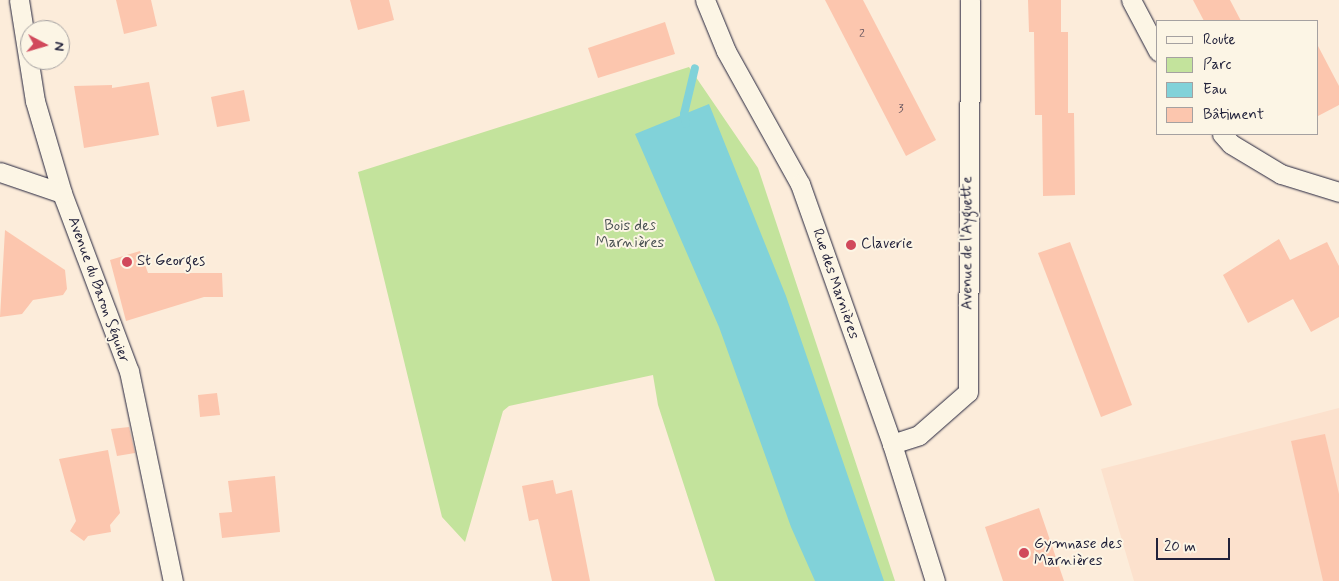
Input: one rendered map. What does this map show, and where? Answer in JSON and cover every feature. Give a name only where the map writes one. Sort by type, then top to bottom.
[{"type":"street","name":"Avenue du Baron Séguier","points":[[19,0],[35,101],[62,193],[129,371],[173,581]]},
{"type":"street","name":"Rue des Marnières","points":[[704,0],[726,51],[800,184],[892,444],[935,581]]},
{"type":"street","name":"Avenue de l'Ayguette","points":[[892,444],[918,435],[968,392],[970,0]]},
{"type":"street","points":[[1131,0],[1156,47]]},
{"type":"street","points":[[1223,135],[1230,144],[1281,174],[1339,192]]},
{"type":"street","points":[[0,172],[62,193]]},
{"type":"shaded area","points":[[1339,408],[1339,581],[1134,581],[1101,469]]},
{"type":"green space","name":"Bois des Marnières","points":[[689,67],[758,168],[895,581],[715,581],[658,405],[653,375],[509,406],[503,411],[465,542],[442,517],[358,172]]},
{"type":"water","points":[[709,104],[786,296],[884,581],[815,581],[791,527],[719,327],[635,134]]},
{"type":"building","points":[[116,0],[151,0],[157,26],[124,34]]},
{"type":"building","points":[[350,0],[389,0],[394,20],[358,30]]},
{"type":"building","points":[[825,0],[863,0],[936,140],[906,156]]},
{"type":"building","points":[[1028,0],[1061,0],[1061,32],[1068,32],[1068,113],[1074,113],[1075,195],[1043,196],[1042,115],[1035,115],[1034,32],[1029,32]]},
{"type":"building","points":[[1193,0],[1230,0],[1240,20],[1203,20]]},
{"type":"building","points":[[665,22],[675,54],[598,78],[588,48]]},
{"type":"building","points":[[1319,48],[1339,86],[1339,105],[1319,115]]},
{"type":"building","points":[[149,82],[159,135],[84,148],[74,86],[112,85],[112,88]]},
{"type":"building","points":[[244,90],[250,121],[217,127],[211,97]]},
{"type":"building","points":[[5,230],[65,270],[67,289],[63,295],[33,300],[22,314],[0,317]]},
{"type":"building","points":[[1279,239],[1290,260],[1327,242],[1339,266],[1339,317],[1311,332],[1293,299],[1248,323],[1223,275]]},
{"type":"building","points":[[1070,242],[1132,405],[1101,417],[1038,253]]},
{"type":"building","points":[[140,251],[148,273],[222,273],[223,297],[204,297],[126,321],[110,260]]},
{"type":"building","points":[[217,393],[220,415],[200,417],[198,395]]},
{"type":"building","points":[[129,427],[135,453],[117,456],[111,429]]},
{"type":"building","points":[[1325,434],[1339,494],[1339,581],[1323,581],[1291,441]]},
{"type":"building","points":[[108,450],[120,513],[110,525],[111,532],[88,536],[84,541],[70,531],[76,521],[59,459]]},
{"type":"building","points":[[275,476],[280,532],[222,538],[219,513],[232,512],[228,481]]},
{"type":"building","points":[[553,480],[556,494],[572,490],[590,581],[552,581],[538,519],[529,521],[522,486]]},
{"type":"building","name":"Gymnase des Marnières","points":[[1039,508],[1064,581],[1003,581],[985,527]]},
{"type":"waterway","points":[[686,124],[684,114],[695,68]]},
{"type":"place","name":"Claverie","points":[[851,245]]},
{"type":"place","name":"St Georges","points":[[127,262]]},
{"type":"place","name":"Gymnase des Marnières","points":[[1024,553]]}]
